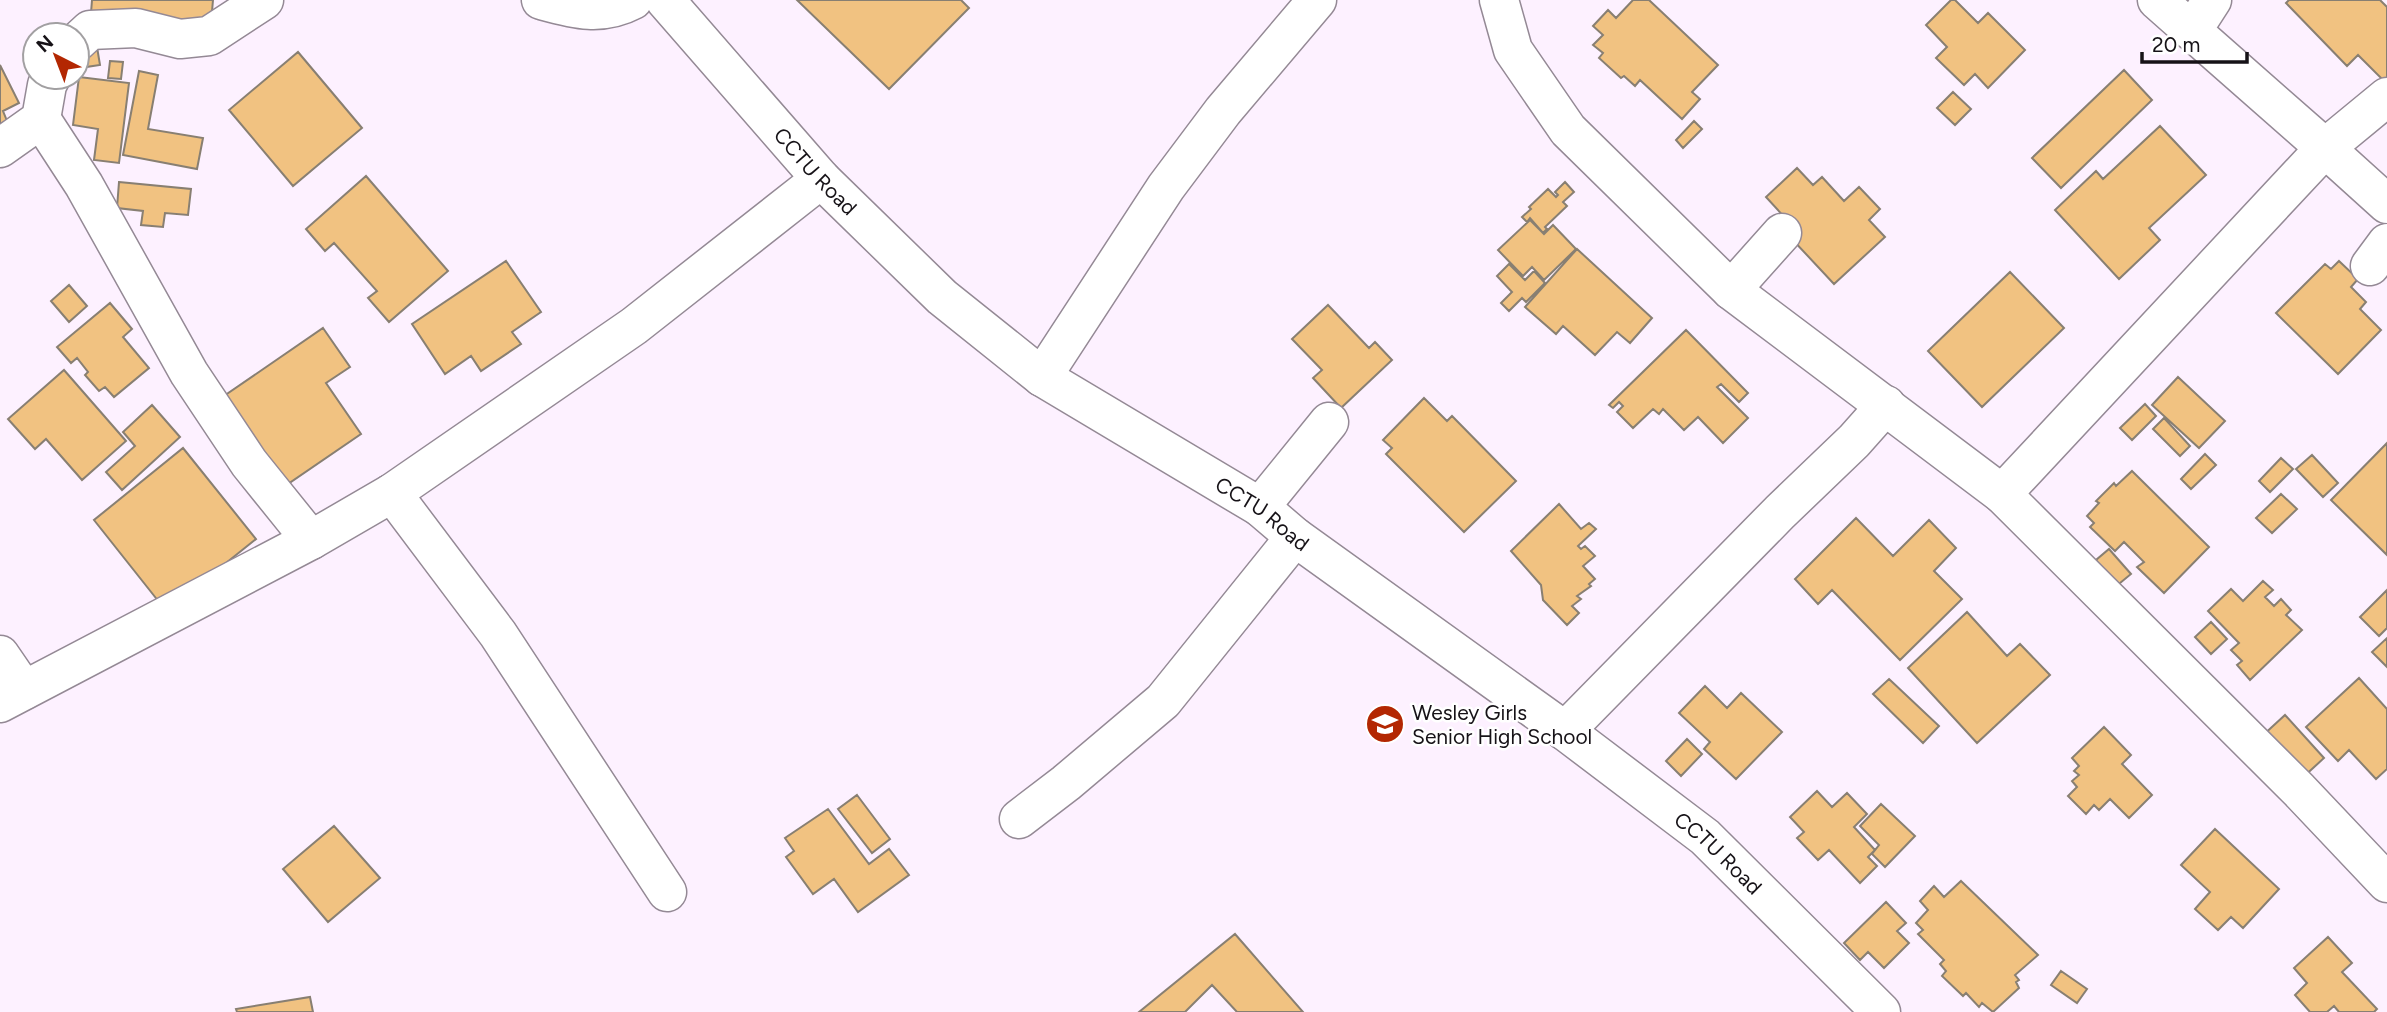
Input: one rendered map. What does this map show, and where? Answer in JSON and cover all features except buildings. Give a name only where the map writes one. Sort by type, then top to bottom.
[{"type":"street","points":[[91,30],[136,28],[180,39],[209,36],[264,0]]},
{"type":"street","points":[[541,0],[582,11],[620,7],[634,0]]},
{"type":"street","name":"CCTU Road","points":[[665,0],[821,179],[942,297],[1042,377],[1260,507],[1295,537],[1565,731],[1705,837],[1881,1012]]},
{"type":"street","points":[[1042,377],[1166,187],[1223,111],[1317,0]]},
{"type":"street","points":[[1499,0],[1513,50],[1569,130],[1731,290],[2002,494],[2299,790],[2387,883]]},
{"type":"street","points":[[2157,0],[2387,204]]},
{"type":"street","points":[[2192,31],[2212,0]]},
{"type":"street","points":[[46,91],[41,119],[84,185],[189,373],[249,463],[311,540]]},
{"type":"street","points":[[2002,494],[2325,148],[2387,97]]},
{"type":"street","points":[[0,148],[41,119]]},
{"type":"street","points":[[0,655],[12,697],[311,540],[392,493],[634,326],[821,179]]},
{"type":"street","points":[[1731,290],[1782,233]]},
{"type":"street","points":[[1565,731],[1771,521],[1854,441],[1886,405]]},
{"type":"street","points":[[1260,507],[1329,422]]},
{"type":"street","points":[[392,493],[498,634],[667,892]]},
{"type":"street","points":[[1019,819],[1163,701],[1295,537]]},
{"type":"place","name":"Wesley Girls Senior High School","points":[[1385,724]]}]
